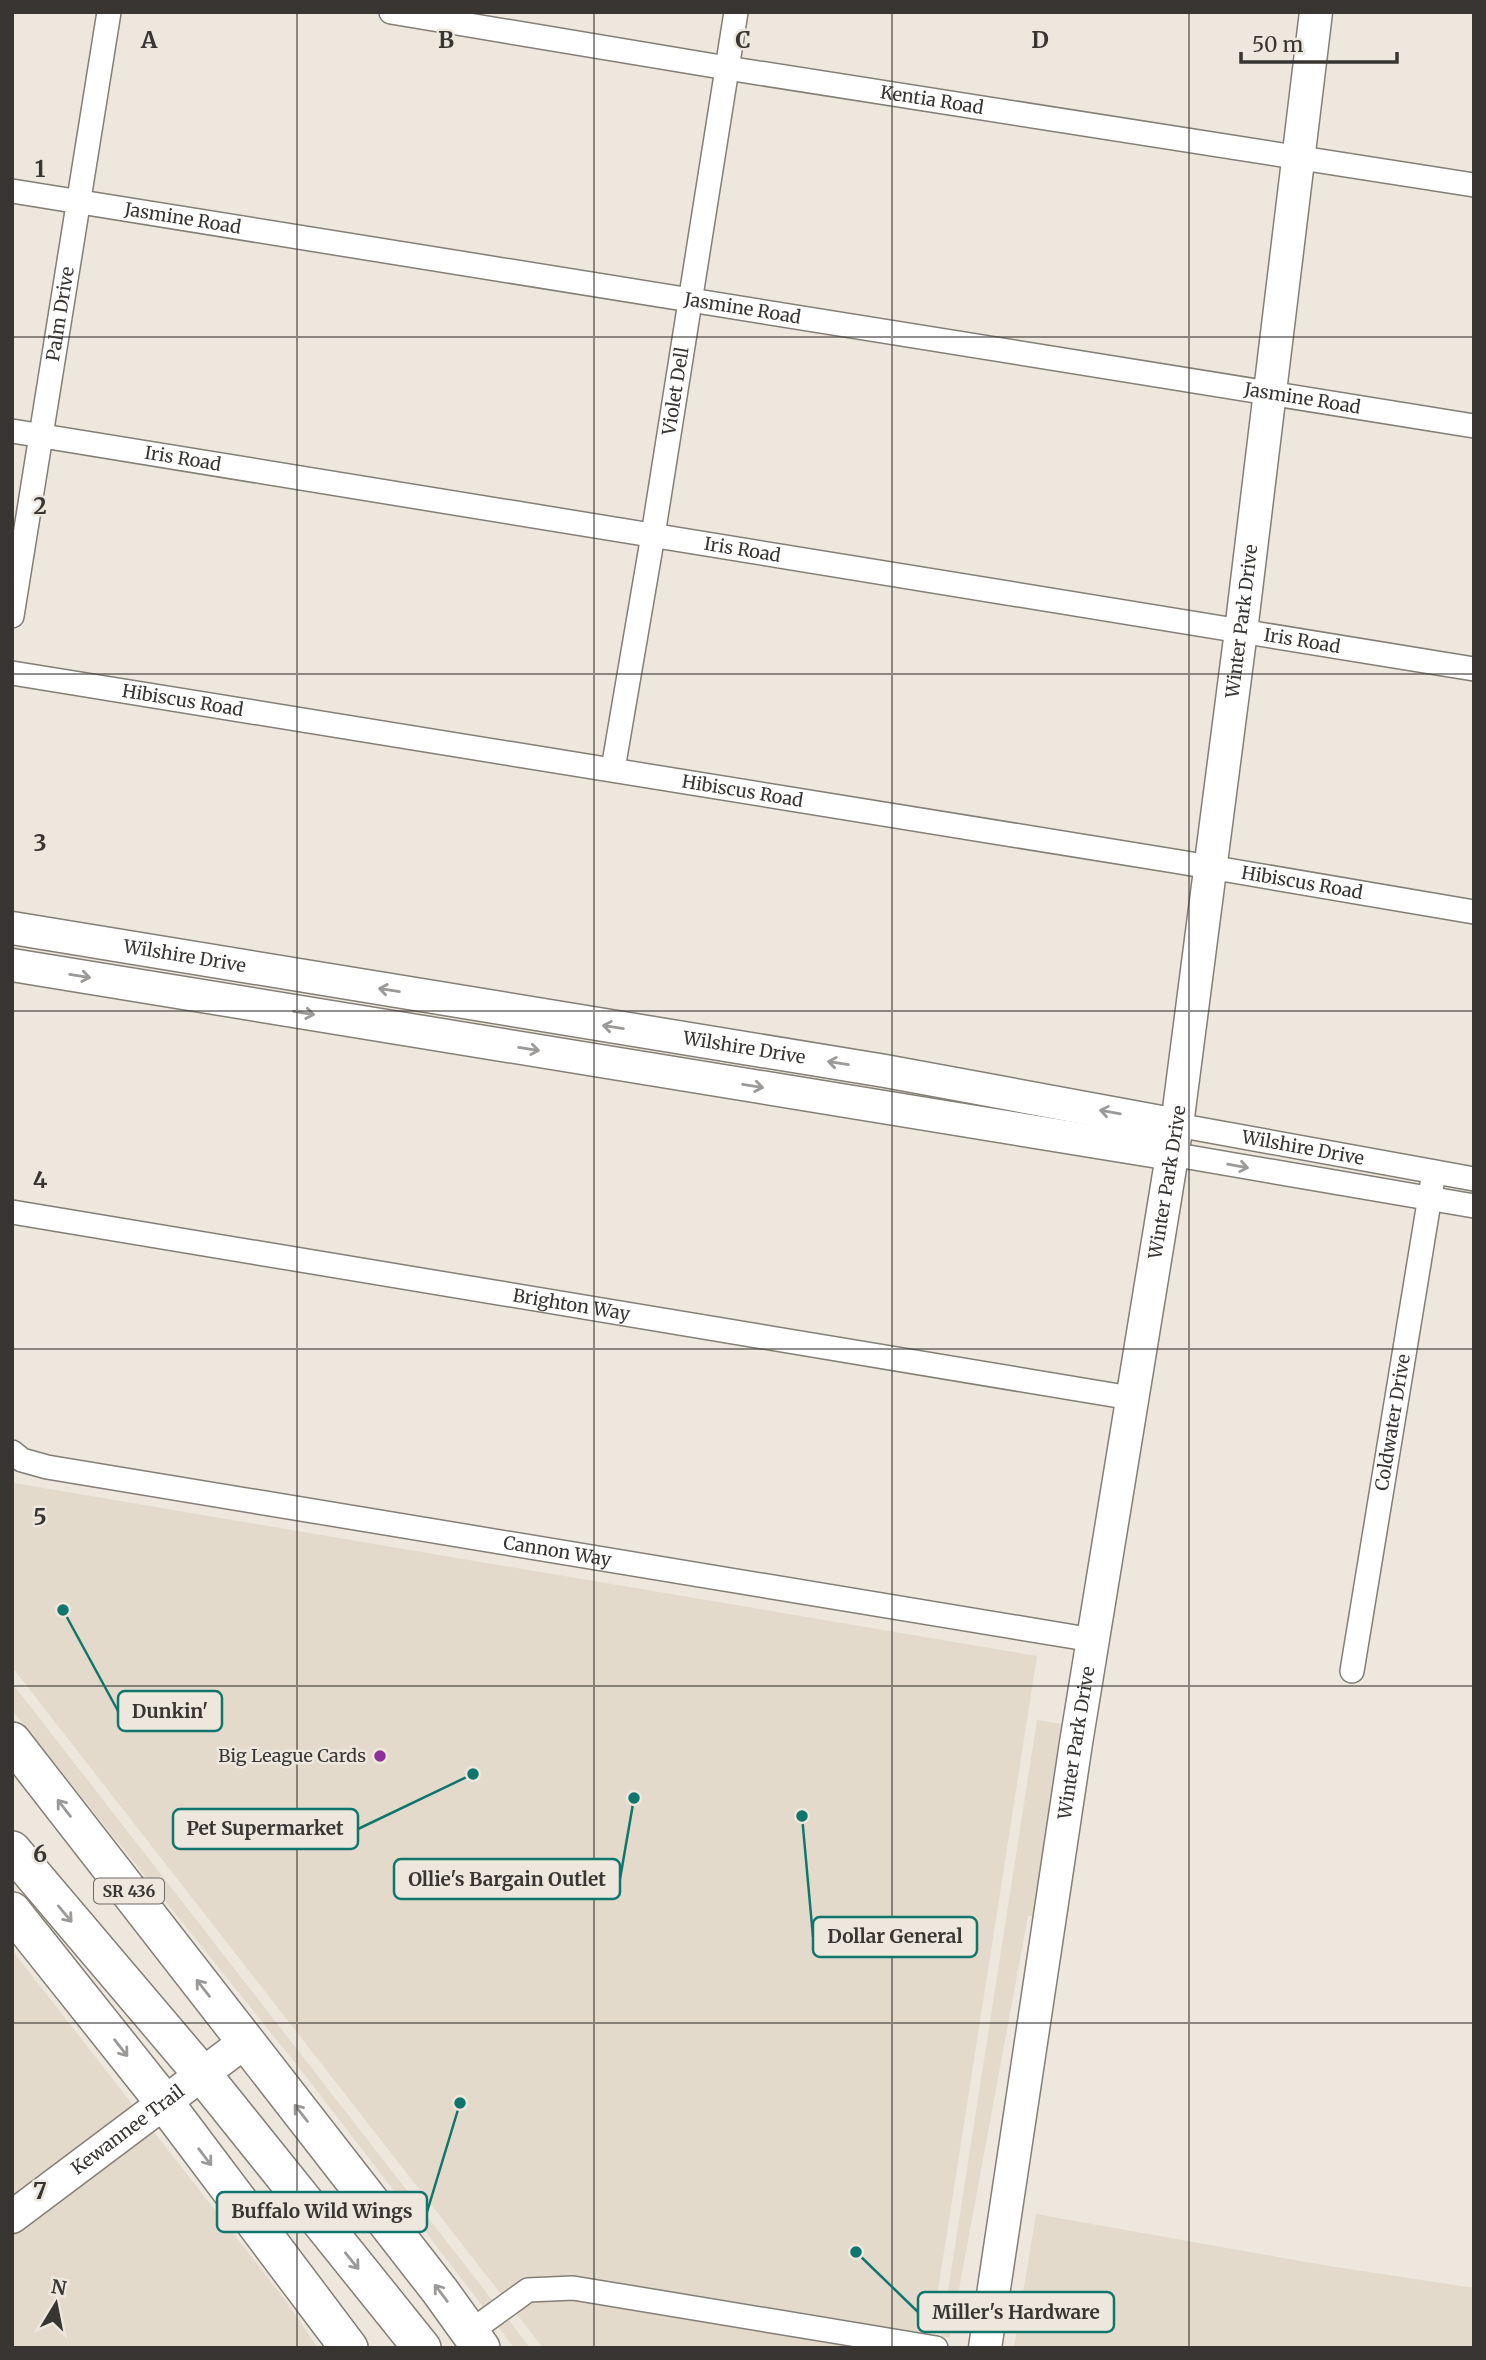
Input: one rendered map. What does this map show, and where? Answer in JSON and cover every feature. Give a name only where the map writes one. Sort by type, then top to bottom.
[{"type":"main road","name":"SR 436","points":[[12,1741],[476,2340]]},
{"type":"main road","points":[[12,1850],[202,2074],[422,2348]]},
{"type":"main road","points":[[12,1911],[164,2102],[349,2348]]},
{"type":"street","name":"Palm Drive","points":[[12,616],[109,12]]},
{"type":"street","name":"Kentia Road","points":[[391,12],[727,68],[1474,185]]},
{"type":"street","name":"Violet Dell","points":[[613,769],[736,12]]},
{"type":"street","name":"Winter Park Drive","points":[[985,2348],[1093,1640],[1174,1140],[1241,631],[1315,12]]},
{"type":"street","name":"Jasmine Road","points":[[12,191],[1474,426]]},
{"type":"street","name":"Iris Road","points":[[12,430],[1474,669]]},
{"type":"street","name":"Hibiscus Road","points":[[12,673],[1209,866],[1474,912]]},
{"type":"street","name":"Wilshire Drive","points":[[12,928],[885,1071],[1430,1199],[1474,1206]]},
{"type":"street","name":"Wilshire Drive","points":[[12,965],[881,1107],[1174,1140],[1474,1179]]},
{"type":"street","points":[[436,1034],[440,998]]},
{"type":"street","points":[[881,1107],[885,1071]]},
{"type":"street","name":"Coldwater Drive","points":[[1352,1671],[1434,1172]]},
{"type":"street","name":"Brighton Way","points":[[12,1212],[1131,1398]]},
{"type":"street","name":"Cannon Way","points":[[17,1456],[47,1467],[1093,1640]]},
{"type":"street","name":"Kewannee Trail","points":[[12,2217],[245,2042]]},
{"type":"street","points":[[476,2340],[528,2290],[573,2288],[936,2348]]},
{"type":"shaded area","points":[[12,1481],[1037,1656],[929,2348],[543,2348],[12,1667]]},
{"type":"shaded area","points":[[12,1683],[493,2301],[484,2308],[308,2079],[12,1710]]},
{"type":"shaded area","points":[[1037,1720],[1068,1725],[1038,1916],[1028,1916],[950,2338],[941,2336]]},
{"type":"shaded area","points":[[12,1950],[136,2109],[12,2203]]},
{"type":"shaded area","points":[[150,2127],[286,2301],[318,2348],[12,2348],[12,2231]]},
{"type":"shaded area","points":[[1036,2214],[1323,2265],[1474,2288],[1474,2348],[1014,2348]]},
{"type":"shaded area","points":[[508,2319],[530,2348],[514,2348],[498,2326]]},
{"type":"place","name":"Dunkin'","points":[[63,1610]]},
{"type":"place","name":"Big League Cards","points":[[380,1756]]},
{"type":"place","name":"Pet Supermarket","points":[[473,1774]]},
{"type":"place","name":"Ollie's Bargain Outlet","points":[[634,1798]]},
{"type":"place","name":"Dollar General","points":[[802,1816]]},
{"type":"place","name":"Buffalo Wild Wings","points":[[460,2103]]},
{"type":"place","name":"Miller's Hardware","points":[[856,2252]]}]
